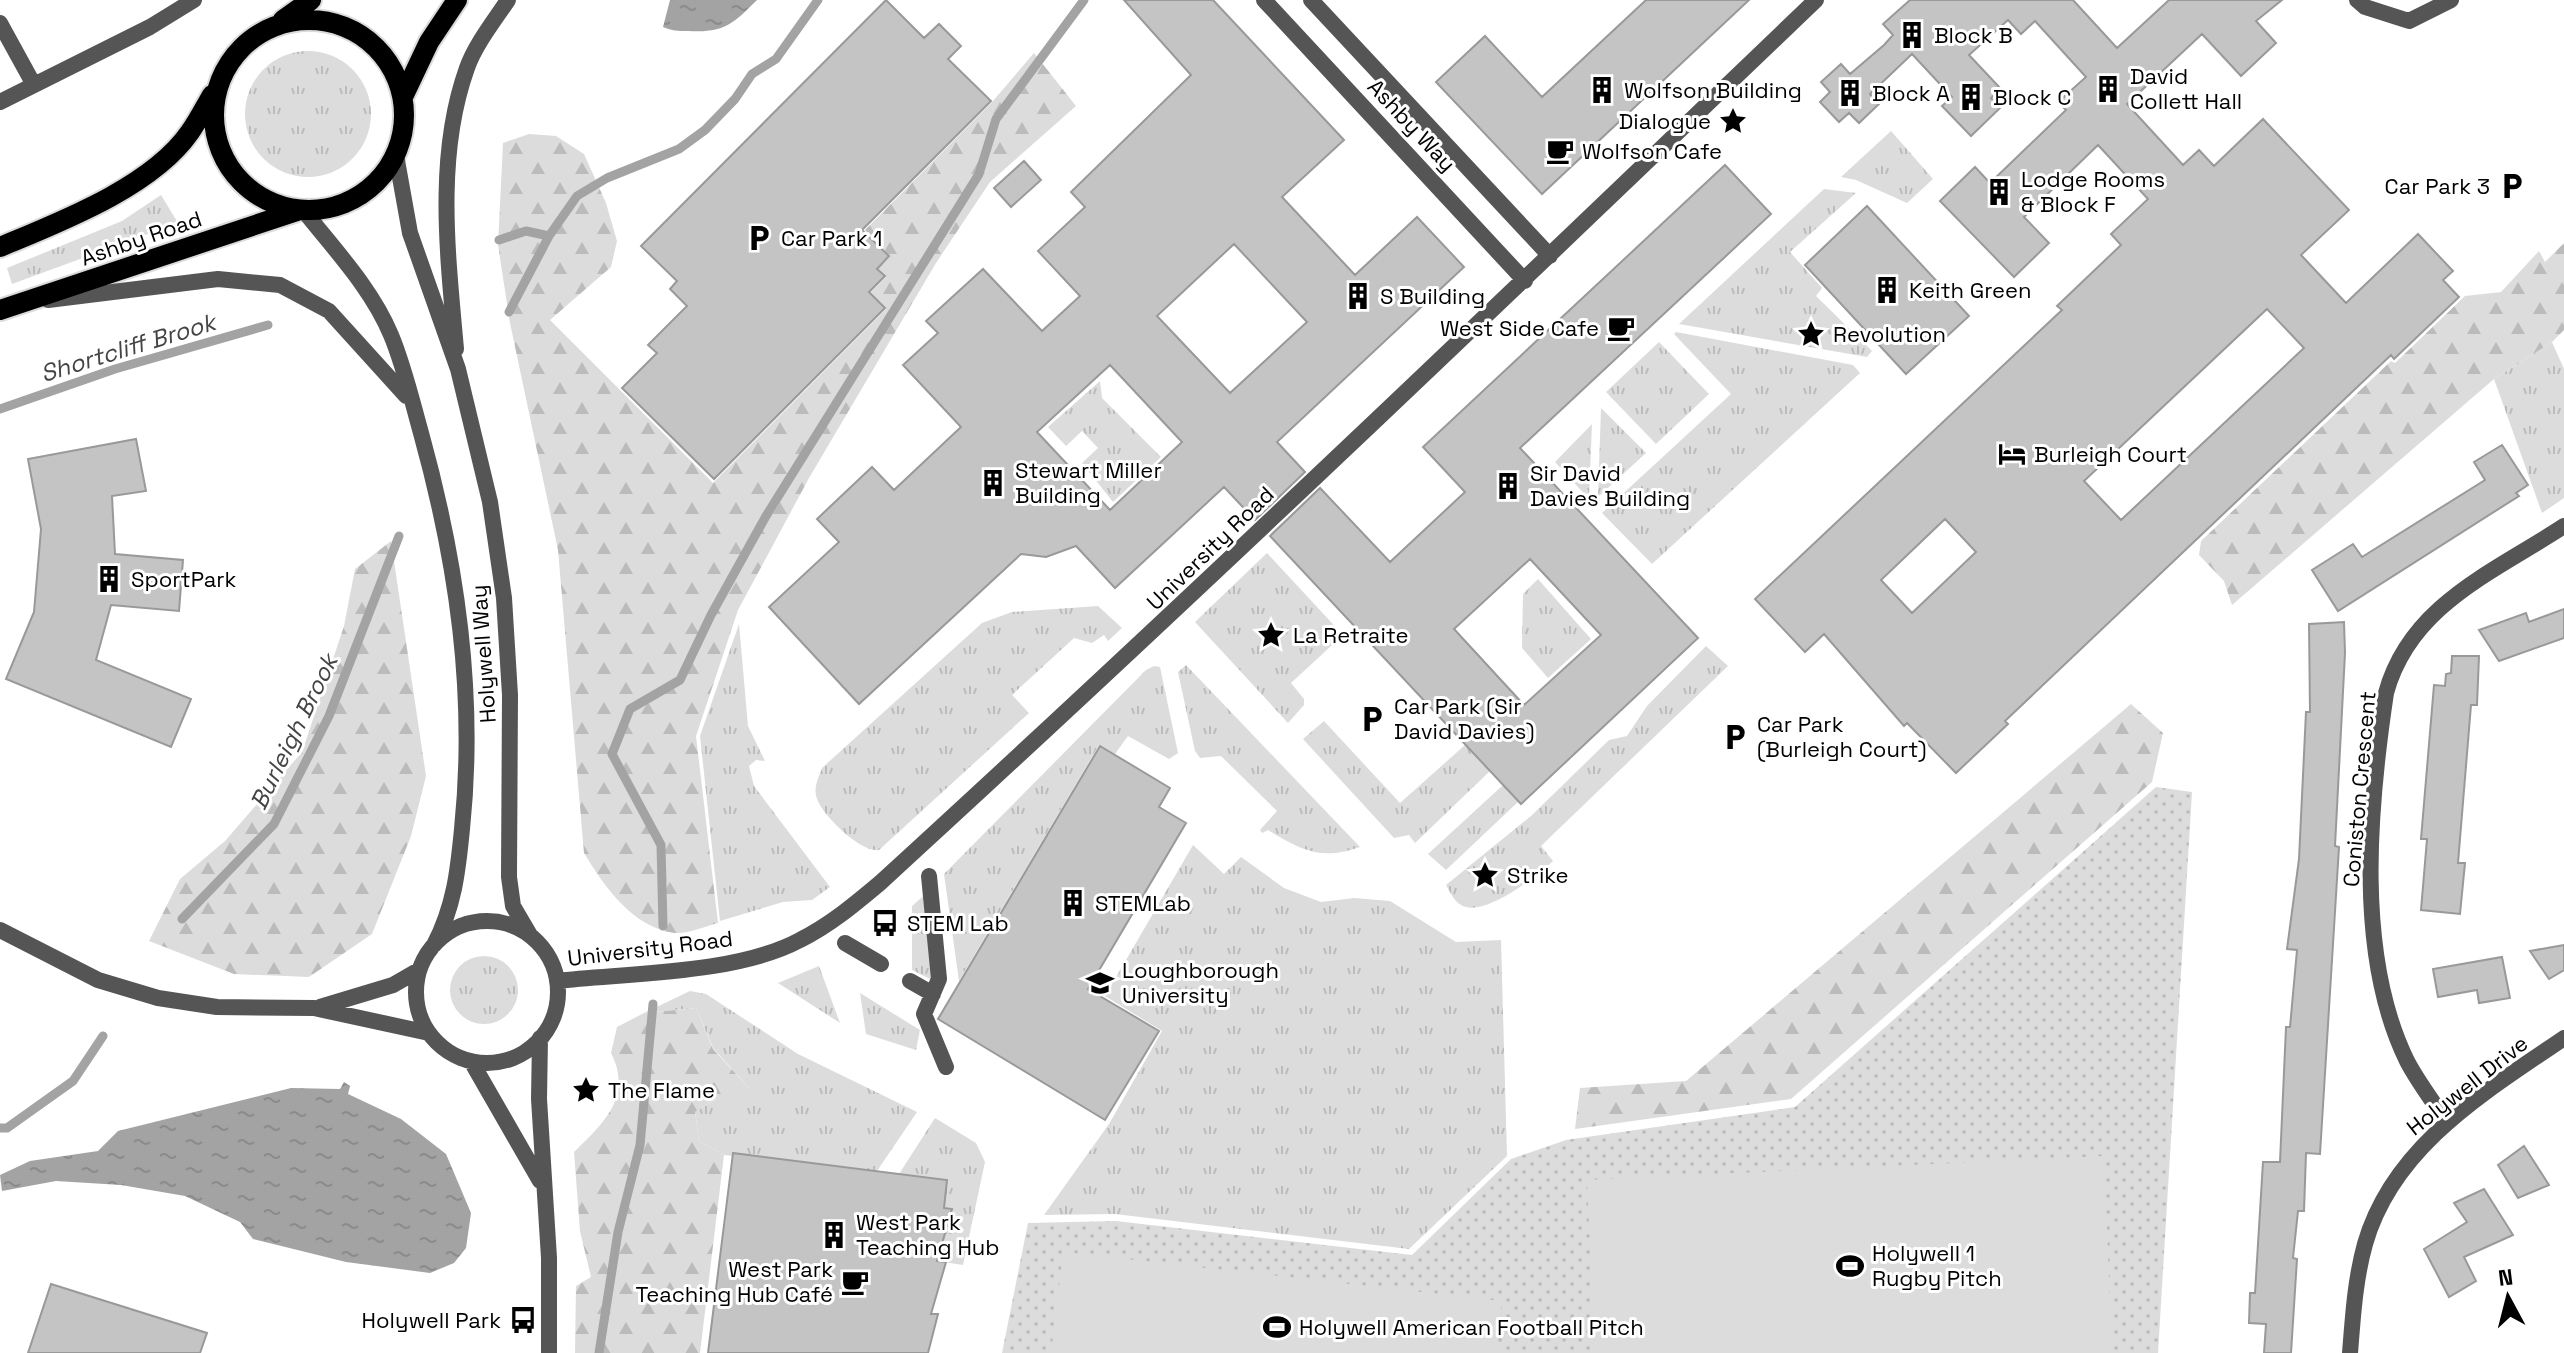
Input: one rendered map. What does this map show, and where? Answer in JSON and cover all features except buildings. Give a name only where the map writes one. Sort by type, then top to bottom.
[{"type":"main road","points":[[276,25],[303,20],[331,22],[356,32],[378,49],[394,71],[403,97],[403,136],[396,155],[381,179],[359,197],[333,208],[300,211],[258,196],[227,167],[216,141],[212,113],[217,86],[230,60],[251,39],[311,0]]},
{"type":"main road","points":[[403,97],[429,42],[457,0]]},
{"type":"main road","name":"Ashby Road","points":[[0,247],[79,214],[146,174],[189,135],[217,86]]},
{"type":"main road","name":"Ashby Road","points":[[0,310],[300,211]]},
{"type":"street","points":[[0,102],[150,27],[194,0]]},
{"type":"street","name":"Holywell Way","points":[[458,369],[447,193],[452,125],[467,66],[508,0]]},
{"type":"street","name":"Ashby Way","points":[[1264,0],[1525,281]]},
{"type":"street","name":"Ashby Way","points":[[1311,0],[1550,256]]},
{"type":"street","name":"University Road","points":[[557,981],[730,963],[797,942],[837,918],[870,892],[1525,281],[1816,0]]},
{"type":"street","points":[[2357,0],[2365,7],[2409,21],[2451,0]]},
{"type":"street","points":[[0,23],[34,85]]},
{"type":"street","name":"Holywell Way","points":[[396,155],[410,233],[458,369],[490,502],[504,598],[510,695],[509,877],[513,906],[552,963],[557,981]]},
{"type":"street","name":"Holywell Way","points":[[300,211],[358,278],[391,333],[442,509],[459,602],[466,702],[466,794],[456,882],[448,917],[419,970]]},
{"type":"street","name":"Holywell Way","points":[[25,302],[218,279],[280,285],[329,311],[413,403]]},
{"type":"street","name":"Coniston Crescent","points":[[2447,1122],[2407,1060],[2391,1021],[2377,965],[2372,858],[2386,693],[2401,655],[2436,610],[2466,586],[2564,526]]},
{"type":"street","points":[[929,876],[939,979],[924,1014],[946,1067]]},
{"type":"street","name":"Holywell Way","points":[[434,945],[450,931],[480,922],[511,925],[530,935]]},
{"type":"street","points":[[0,930],[112,985],[158,998],[217,1007],[314,1008],[429,1033]]},
{"type":"street","points":[[845,943],[933,994]]},
{"type":"street","points":[[314,1008],[393,985],[419,970]]},
{"type":"street","points":[[419,970],[416,991],[419,1013],[429,1033],[455,1055],[490,1063],[509,1059],[540,1038],[552,1021],[557,1001],[557,981]]},
{"type":"street","points":[[540,1038],[539,1099],[549,1258],[549,1353]]},
{"type":"street","name":"Holywell Drive","points":[[2350,1353],[2355,1291],[2366,1242],[2377,1214],[2411,1157],[2447,1122],[2564,1038]]},
{"type":"street","points":[[471,1061],[543,1186]]},
{"type":"green space","points":[[308,51],[332,56],[352,70],[366,90],[371,114],[366,138],[352,158],[332,172],[308,177],[284,172],[264,158],[250,138],[245,114],[250,90],[264,70],[284,56]]},
{"type":"green space","points":[[1034,53],[1076,106],[990,182],[936,263],[809,478],[738,610],[696,736],[718,923],[675,933],[646,923],[621,904],[584,853],[558,550],[510,323],[498,245],[503,143],[529,134],[556,136],[584,154],[606,203],[617,241],[611,267],[550,320],[713,483],[886,309],[871,292],[886,277],[878,269],[890,256],[865,230],[993,101]]},
{"type":"green space","points":[[1891,131],[1933,179],[1907,203],[1856,180],[1841,177]]},
{"type":"green space","points":[[1824,189],[1856,193],[1790,252],[1822,288],[1816,296],[1872,351],[1867,357],[1679,324]]},
{"type":"green space","points":[[161,195],[178,223],[12,284],[7,268],[122,221]]},
{"type":"green space","points":[[2564,243],[2564,330],[2552,342],[2494,379],[2232,605],[2224,581],[2199,555],[2201,541],[2391,361],[2395,363],[2465,296],[2501,292],[2539,251],[2545,262]]},
{"type":"green space","points":[[1674,334],[1853,365],[1860,373],[1652,564],[1602,513],[1731,394]]},
{"type":"green space","points":[[1659,342],[1709,394],[1656,444],[1606,392]]},
{"type":"green space","points":[[2552,342],[2564,369],[2564,498],[2542,513],[2494,379]]},
{"type":"green space","points":[[1100,381],[1102,398],[1161,457],[1113,502],[1082,463],[1098,448],[1082,431],[1066,446],[1048,427]]},
{"type":"green space","points":[[1601,408],[1646,453],[1598,497]]},
{"type":"green space","points":[[1592,424],[1589,499],[1555,462]]},
{"type":"green space","points":[[391,541],[426,776],[411,836],[372,934],[309,977],[234,974],[149,941],[180,879],[225,841],[302,752],[344,626],[355,569]]},
{"type":"green space","points":[[1267,553],[1343,635],[1291,683],[1304,699],[1304,705],[1288,723],[1195,622]]},
{"type":"green space","points":[[1538,579],[1591,639],[1548,678],[1522,648],[1523,594]]},
{"type":"green space","points":[[1098,606],[1122,628],[1108,641],[1104,635],[1092,643],[1074,638],[1012,695],[1029,713],[879,850],[853,840],[827,815],[816,795],[822,768],[982,623],[1012,612]]},
{"type":"green space","points":[[739,624],[748,726],[765,761],[756,760],[749,766],[754,786],[830,887],[812,900],[783,902],[720,921],[700,736]]},
{"type":"green space","points":[[1706,646],[1728,666],[1541,846],[1553,861],[1523,885],[1496,901],[1471,908],[1456,901],[1446,885],[1531,816],[1609,740],[1627,736],[1647,706]]},
{"type":"green space","points":[[1186,665],[1360,847],[1322,853],[1301,848],[1268,830],[1262,833],[1260,830],[1277,811],[1221,756],[1200,758],[1195,751],[1178,672]]},
{"type":"green space","points":[[1160,667],[1178,753],[1169,759],[1128,736],[1115,754],[1099,745],[959,981],[944,874],[1146,670]]},
{"type":"green space","points":[[2131,704],[2163,733],[2152,782],[1791,1099],[1575,1129],[1580,1088],[1686,1081]]},
{"type":"green space","points":[[1324,721],[1400,803],[1465,745],[1490,771],[1415,843],[1409,835],[1394,838],[1303,739]]},
{"type":"green space","points":[[1503,785],[1519,801],[1446,870],[1428,854]]},
{"type":"green space","points":[[2156,787],[2192,792],[2158,1353],[1002,1353],[1028,1223],[1116,1221],[1412,1255],[1511,1159],[1566,1140],[1795,1107]]},
{"type":"green space","points":[[1193,845],[1224,874],[1241,857],[1284,888],[1321,902],[1354,898],[1390,901],[1456,942],[1501,940],[1507,1156],[1409,1249],[1115,1214],[1044,1215],[1109,1124],[1162,1031],[1105,996]]},
{"type":"green space","points":[[928,892],[932,980],[912,970],[912,906]]},
{"type":"green space","points":[[484,956],[508,966],[518,990],[508,1014],[484,1024],[460,1014],[450,990],[460,966]]},
{"type":"green space","points":[[819,966],[840,1023],[778,983]]},
{"type":"green space","points":[[690,991],[706,994],[798,1054],[917,1112],[877,1171],[724,1155],[699,1141],[695,1112],[714,1100],[751,1090],[713,1048],[696,1008],[644,1013]]},
{"type":"green space","points":[[860,993],[920,1030],[916,1050],[866,1034]]},
{"type":"green space","points":[[696,1008],[713,1049],[752,1091],[714,1100],[695,1112],[699,1141],[724,1155],[700,1353],[575,1353],[576,1286],[591,1277],[580,1231],[574,1152],[605,1119],[617,1096],[617,1068],[611,1053],[617,1027],[644,1013]]},
{"type":"green space","points":[[935,1118],[976,1143],[985,1162],[963,1265],[937,1261],[952,1209],[944,1208],[947,1180],[899,1174]]},
{"type":"green space","name":"Holywell 1 Rugby Pitch","points":[[2104,1156],[2112,1353],[1595,1353],[1587,1180]]},
{"type":"green space","name":"Holywell American Football Pitch","points":[[1063,1252],[1502,1301],[1497,1353],[1051,1353]]},
{"type":"water","points":[[670,0],[757,0],[727,26],[700,31],[663,27]]},
{"type":"water","points":[[344,1082],[350,1086],[348,1094],[401,1119],[446,1154],[471,1213],[466,1248],[454,1263],[430,1273],[346,1262],[253,1239],[240,1222],[185,1196],[121,1185],[56,1181],[2,1191],[0,1175],[30,1161],[98,1151],[118,1131],[291,1088],[340,1089]]},
{"type":"waterway","name":"Burleigh Brook","points":[[509,312],[549,236],[577,196],[607,178],[679,149],[705,130],[735,99],[752,74],[776,59],[818,0]]},
{"type":"waterway","points":[[663,926],[661,845],[612,754],[630,709],[680,680],[711,615],[766,516],[979,174],[996,119],[1084,0]]},
{"type":"waterway","name":"Shortcliff Brook","points":[[499,240],[526,231],[549,236]]},
{"type":"waterway","name":"Shortcliff Brook","points":[[0,409],[115,369],[268,325]]},
{"type":"waterway","name":"Burleigh Brook","points":[[182,919],[274,824],[329,716],[399,536]]},
{"type":"waterway","points":[[599,1353],[618,1232],[640,1145],[653,1004]]},
{"type":"waterway","name":"Burleigh Brook","points":[[0,1128],[7,1128],[73,1081],[103,1036]]},
{"type":"place","name":"Block B","points":[[1912,35]]},
{"type":"place","name":"David Collett Hall","points":[[2108,89]]},
{"type":"place","name":"Wolfson Building","points":[[1602,90]]},
{"type":"place","name":"Block A","points":[[1850,93]]},
{"type":"place","name":"Block C","points":[[1971,97]]},
{"type":"place","name":"Dialogue","points":[[1733,121]]},
{"type":"place","name":"Wolfson Cafe","points":[[1560,151]]},
{"type":"place","name":"Car Park 3","points":[[2512,186]]},
{"type":"place","name":"Lodge Rooms & Block F","points":[[1999,192]]},
{"type":"place","name":"Car Park 1","points":[[759,238]]},
{"type":"place","name":"Keith Green","points":[[1887,290]]},
{"type":"place","name":"S Building","points":[[1358,296]]},
{"type":"place","name":"West Side Cafe","points":[[1621,328]]},
{"type":"place","name":"Revolution","points":[[1811,334]]},
{"type":"place","name":"Burleigh Court","points":[[2012,454]]},
{"type":"place","name":"Stewart Miller Building","points":[[993,483]]},
{"type":"place","name":"Sir David Davies Building","points":[[1508,486]]},
{"type":"place","name":"SportPark","points":[[109,579]]},
{"type":"place","name":"La Retraite","points":[[1271,635]]},
{"type":"place","name":"Car Park (Sir David Davies)","points":[[1372,719]]},
{"type":"place","name":"Car Park (Burleigh Court)","points":[[1735,737]]},
{"type":"place","name":"Strike","points":[[1485,875]]},
{"type":"place","name":"STEMLab","points":[[1073,903]]},
{"type":"place","name":"STEM Lab","points":[[885,923]]},
{"type":"place","name":"Loughborough University","points":[[1100,983]]},
{"type":"place","name":"The Flame","points":[[586,1090]]},
{"type":"place","name":"West Park Teaching Hub","points":[[834,1235]]},
{"type":"place","name":"Holywell 1 Rugby Pitch","points":[[1850,1266]]},
{"type":"place","name":"West Park Teaching Hub Café","points":[[855,1282]]},
{"type":"place","name":"Holywell Park","points":[[523,1320]]},
{"type":"place","name":"Holywell American Football Pitch","points":[[1277,1327]]}]
